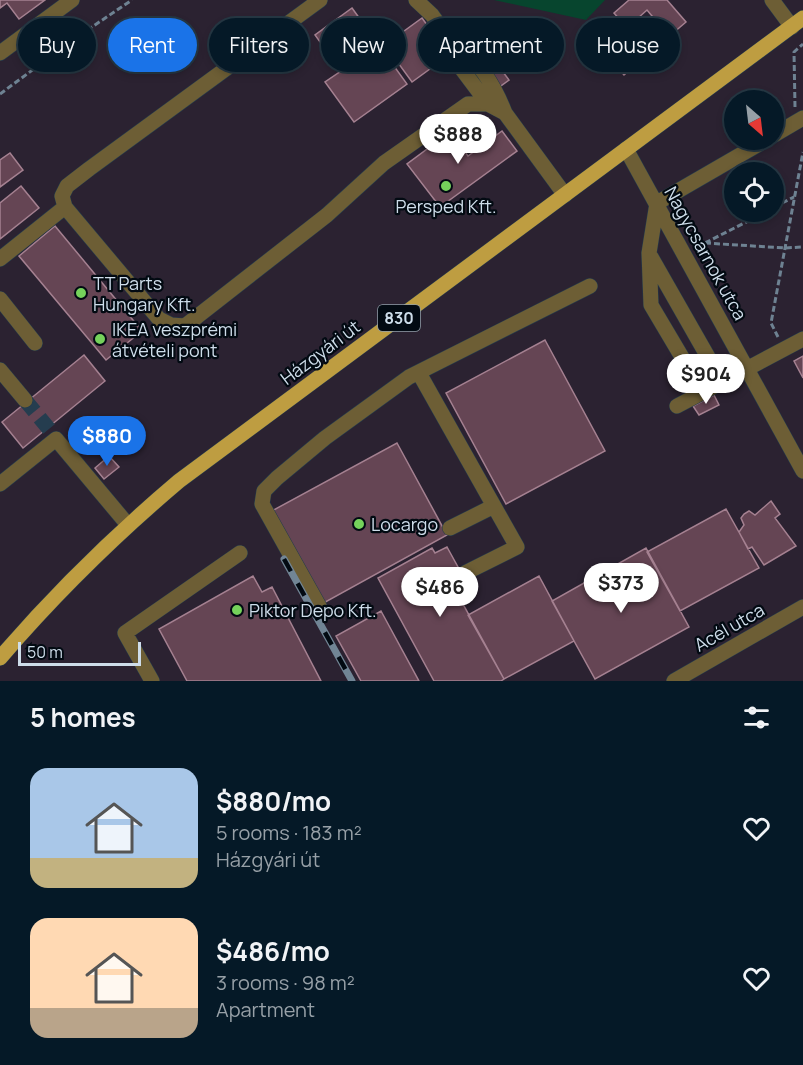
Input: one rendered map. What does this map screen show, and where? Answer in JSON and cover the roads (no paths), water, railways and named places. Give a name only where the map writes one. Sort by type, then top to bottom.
[{"type":"main road","name":"Házgyári út","points":[[0,658],[72,579],[178,481],[797,22]]},
{"type":"street","points":[[0,53],[72,0]]},
{"type":"street","points":[[320,0],[67,186],[62,196],[65,207],[159,319],[171,325],[185,326],[327,215],[384,163],[468,104],[488,104],[506,112]]},
{"type":"street","points":[[416,0],[478,65],[497,90],[506,112],[565,195]]},
{"type":"street","points":[[772,0],[797,22]]},
{"type":"street","points":[[432,15],[457,50],[458,64],[488,104]]},
{"type":"street","points":[[784,129],[801,119]]},
{"type":"street","name":"Nagycsarnok utca","points":[[626,149],[803,471]]},
{"type":"street","points":[[747,369],[712,364],[686,364],[651,305],[649,253],[657,203],[749,150]]},
{"type":"street","points":[[0,259],[65,207]]},
{"type":"street","points":[[649,253],[712,364]]},
{"type":"street","points":[[319,606],[262,504],[264,491],[325,438],[409,377],[590,286]]},
{"type":"street","points":[[0,299],[35,343]]},
{"type":"street","points":[[677,406],[803,339]]},
{"type":"street","points":[[0,370],[25,400]]},
{"type":"street","points":[[419,373],[516,547],[465,573]]},
{"type":"street","points":[[0,484],[52,434],[128,525]]},
{"type":"street","points":[[450,528],[494,506]]},
{"type":"street","points":[[152,681],[125,633],[240,553]]},
{"type":"street","name":"Acél utca","points":[[674,681],[803,607]]},
{"type":"tunnel","points":[[25,400],[49,429]]},
{"type":"railway","points":[[284,559],[352,681]]},
{"type":"place","name":"Persped Kft.","points":[[446,186]]},
{"type":"place","name":"TT Parts Hungary Kft.","points":[[81,293]]},
{"type":"place","name":"IKEA veszprémi átvételi pont","points":[[100,339]]},
{"type":"place","name":"Locargo","points":[[359,524]]},
{"type":"place","name":"Piktor Depo Kft.","points":[[237,610]]}]
